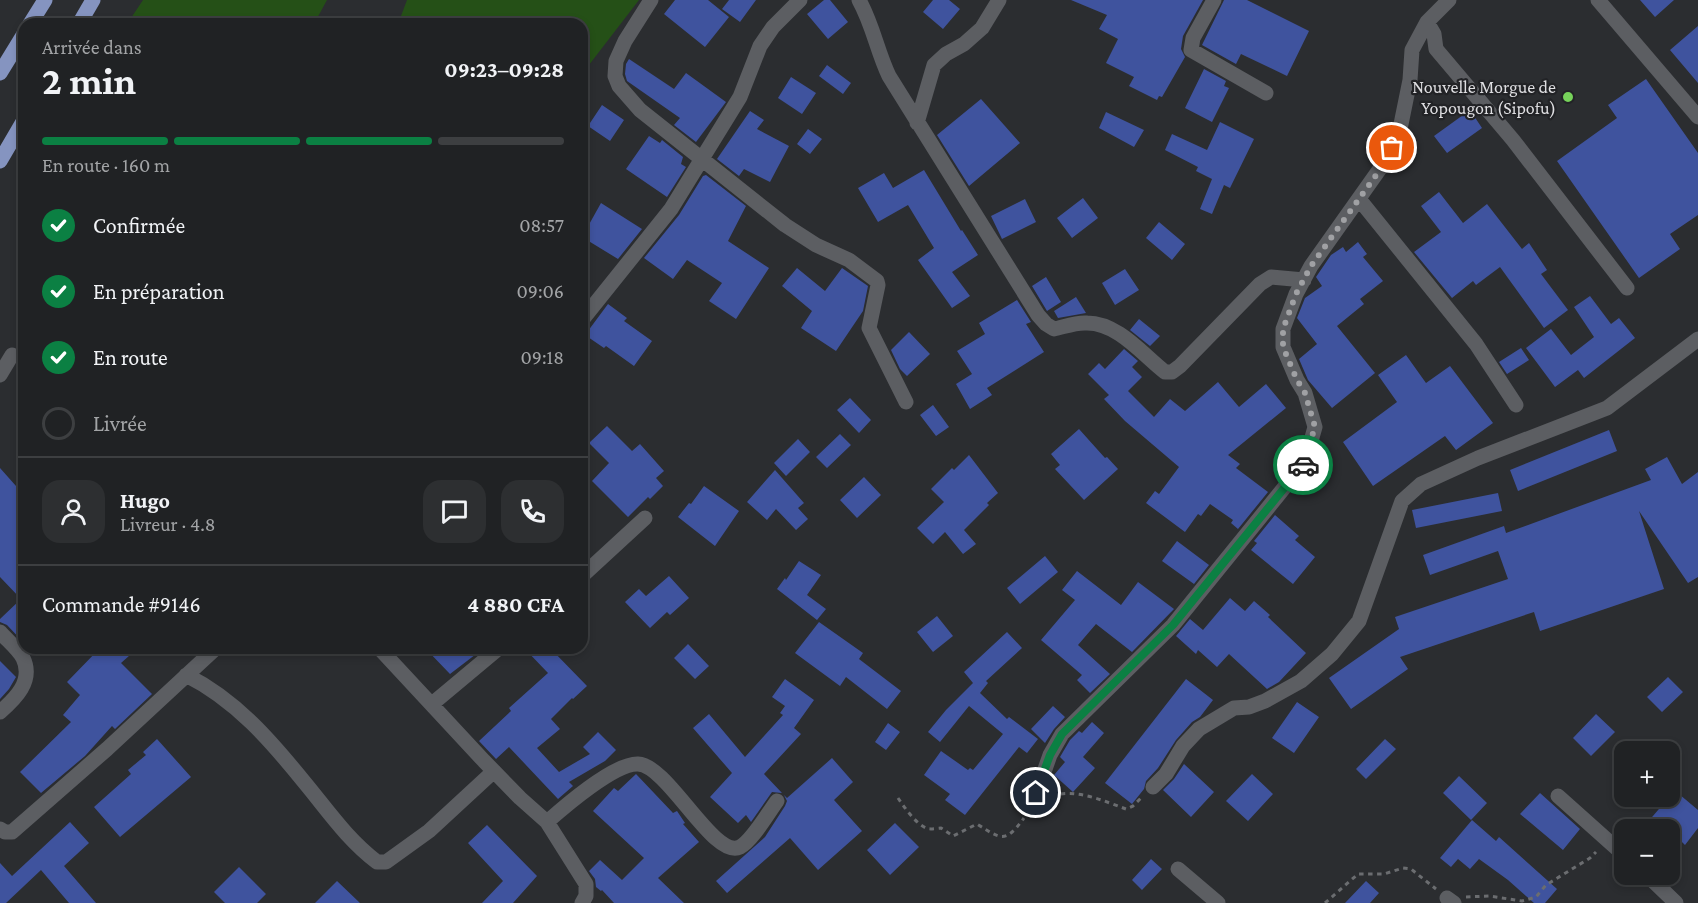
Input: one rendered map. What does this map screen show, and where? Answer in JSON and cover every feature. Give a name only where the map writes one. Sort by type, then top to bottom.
[{"type":"main road","points":[[34,18],[45,0]]},
{"type":"main road","points":[[82,18],[93,0]]},
{"type":"main road","points":[[0,73],[18,44]]},
{"type":"main road","points":[[0,161],[18,130]]},
{"type":"street","points":[[651,0],[616,61],[615,76],[619,86],[640,110],[785,225],[816,245],[849,260],[877,281],[869,328],[906,402]]},
{"type":"street","points":[[588,313],[671,209],[740,97],[760,46],[773,27],[800,0]]},
{"type":"street","points":[[859,0],[877,39],[882,61],[917,123],[1038,315],[1046,324],[1054,329],[1086,322],[1104,324],[1126,339],[1165,372],[1172,372],[1260,284],[1271,277],[1304,280]]},
{"type":"street","points":[[917,123],[934,65],[982,28],[999,0]]},
{"type":"street","points":[[1214,0],[1193,38],[1191,50],[1266,93]]},
{"type":"street","points":[[1032,806],[1050,755],[1062,734],[1173,625],[1305,462],[1315,427],[1305,393],[1283,347],[1283,329],[1304,280],[1384,164],[1399,134],[1410,80],[1412,50],[1427,22],[1449,0]]},
{"type":"street","points":[[1602,2],[1698,117]]},
{"type":"street","points":[[1427,22],[1434,34],[1436,49],[1513,140],[1627,288]]},
{"type":"street","points":[[1359,199],[1476,344],[1516,405]]},
{"type":"street","points":[[1153,787],[1166,774],[1183,746],[1200,729],[1234,708],[1265,701],[1301,681],[1332,654],[1359,621],[1402,501],[1421,484],[1478,458],[1607,408],[1698,339]]},
{"type":"street","points":[[0,375],[12,356]]},
{"type":"street","points":[[588,570],[645,518]]},
{"type":"street","points":[[0,632],[18,652]]},
{"type":"street","points":[[0,712],[17,697],[26,679],[23,658],[19,654]]},
{"type":"street","points":[[0,829],[12,832],[209,654]]},
{"type":"street","points":[[385,654],[494,771],[547,822],[586,884],[586,896],[582,903]]},
{"type":"street","points":[[432,704],[493,654]]},
{"type":"street","points":[[186,675],[208,687],[242,713],[305,783],[340,828],[377,862],[386,862],[429,831],[494,771]]},
{"type":"street","points":[[547,822],[592,785],[623,767],[636,764],[652,768],[698,819],[725,846],[732,849],[740,848],[747,842],[777,801]]},
{"type":"street","points":[[1558,796],[1614,846]]},
{"type":"street","points":[[1178,869],[1218,903]]},
{"type":"street","points":[[1657,885],[1676,903]]},
{"type":"path","points":[[1325,903],[1358,874],[1384,874],[1403,868],[1411,869],[1450,900],[1489,896],[1522,900],[1536,897],[1546,885],[1590,858],[1608,840]]},
{"type":"green space","points":[[143,0],[327,0],[317,18],[131,18]]},
{"type":"green space","points":[[407,0],[639,0],[588,66],[588,18],[400,18]]},
{"type":"building","points":[[675,0],[708,0],[729,17],[705,47],[664,14]]},
{"type":"building","points":[[729,0],[756,0],[740,22],[722,9]]},
{"type":"building","points":[[824,0],[830,0],[848,22],[828,39],[807,14]]},
{"type":"building","points":[[933,0],[949,0],[960,9],[943,29],[923,12]]},
{"type":"building","points":[[1071,0],[1203,0],[1183,36],[1181,49],[1185,57],[1162,97],[1159,96],[1157,100],[1129,86],[1134,77],[1106,63],[1118,39],[1099,29],[1107,15]]},
{"type":"building","points":[[1224,0],[1247,0],[1309,31],[1287,76],[1241,54],[1236,64],[1202,45]]},
{"type":"building","points":[[1640,0],[1674,0],[1655,17]]},
{"type":"building","points":[[1698,26],[1698,83],[1670,50]]},
{"type":"building","points":[[629,59],[674,89],[686,73],[726,102],[696,142],[674,125],[680,118],[627,81],[625,74]]},
{"type":"building","points":[[827,65],[851,83],[843,94],[819,76]]},
{"type":"building","points":[[1204,69],[1226,81],[1224,86],[1229,88],[1212,122],[1185,108]]},
{"type":"building","points":[[791,77],[816,93],[802,114],[778,98]]},
{"type":"building","points":[[1646,79],[1698,153],[1698,215],[1670,234],[1680,249],[1639,278],[1557,161],[1617,118],[1608,105]]},
{"type":"building","points":[[981,99],[1020,143],[969,186],[937,135]]},
{"type":"building","points":[[602,105],[624,120],[610,141],[588,126]]},
{"type":"building","points":[[1470,110],[1482,128],[1447,153],[1434,136]]},
{"type":"building","points":[[750,111],[764,120],[757,129],[789,146],[770,182],[744,169],[739,176],[717,159]]},
{"type":"building","points":[[1106,112],[1144,130],[1134,147],[1099,128]]},
{"type":"building","points":[[1220,122],[1254,139],[1230,188],[1224,185],[1212,214],[1200,209],[1212,179],[1196,171],[1198,167],[1165,150],[1172,134],[1207,150]]},
{"type":"building","points":[[808,129],[822,139],[810,154],[797,144]]},
{"type":"building","points":[[649,136],[660,143],[662,140],[683,157],[681,164],[686,167],[667,197],[626,169]]},
{"type":"building","points":[[924,170],[978,255],[952,272],[970,296],[952,308],[918,260],[934,248],[908,205],[878,222],[858,188],[884,173],[893,188]]},
{"type":"building","points":[[706,175],[746,206],[728,241],[769,268],[736,319],[709,301],[722,283],[687,260],[673,279],[644,258],[679,215],[703,176]]},
{"type":"building","points":[[1439,192],[1463,223],[1487,204],[1522,249],[1529,243],[1547,270],[1541,274],[1568,310],[1544,328],[1500,267],[1476,285],[1473,281],[1452,298],[1414,252],[1441,232],[1421,206]]},
{"type":"building","points":[[1083,198],[1098,218],[1072,238],[1057,218]]},
{"type":"building","points":[[1025,199],[1036,222],[1002,239],[991,216]]},
{"type":"building","points":[[601,203],[642,229],[618,259],[588,241],[588,226]]},
{"type":"building","points":[[1159,222],[1185,244],[1172,260],[1146,238]]},
{"type":"building","points":[[1358,242],[1367,254],[1363,257],[1383,281],[1360,299],[1364,304],[1337,326],[1375,373],[1332,408],[1308,380],[1299,359],[1317,344],[1297,318],[1305,298],[1322,286],[1316,277],[1331,255],[1343,247],[1346,252]]},
{"type":"building","points":[[797,268],[825,291],[842,268],[868,286],[863,311],[836,351],[801,328],[812,311],[782,286]]},
{"type":"building","points":[[1125,269],[1139,290],[1115,305],[1102,283]]},
{"type":"building","points":[[1046,277],[1061,302],[1047,311],[1032,286]]},
{"type":"building","points":[[1590,296],[1611,324],[1619,318],[1635,338],[1584,378],[1578,370],[1555,387],[1526,348],[1551,329],[1571,355],[1594,337],[1574,307]]},
{"type":"building","points":[[1076,297],[1086,313],[1058,318],[1054,311]]},
{"type":"building","points":[[1017,300],[1031,322],[1026,324],[1044,352],[987,388],[992,395],[970,409],[956,384],[972,374],[957,351],[985,334],[979,323]]},
{"type":"building","points":[[608,304],[627,318],[624,321],[652,341],[634,366],[606,346],[604,348],[588,337],[588,331]]},
{"type":"building","points":[[1139,319],[1160,336],[1150,346],[1130,330]]},
{"type":"building","points":[[909,332],[930,354],[907,376],[900,369],[891,350]]},
{"type":"building","points":[[1521,348],[1529,360],[1507,374],[1499,362]]},
{"type":"building","points":[[1124,349],[1138,361],[1132,367],[1142,377],[1128,391],[1154,417],[1170,399],[1185,411],[1218,382],[1239,407],[1266,384],[1286,408],[1228,455],[1240,464],[1236,468],[1268,492],[1238,529],[1231,523],[1233,520],[1210,504],[1201,516],[1198,514],[1185,532],[1146,503],[1155,491],[1159,494],[1179,467],[1125,421],[1104,399],[1109,395],[1088,374],[1099,363],[1105,369]]},
{"type":"building","points":[[1406,355],[1426,383],[1450,366],[1493,423],[1456,450],[1445,436],[1373,486],[1343,442],[1397,402],[1378,375]]},
{"type":"building","points":[[850,398],[871,420],[859,433],[837,410]]},
{"type":"building","points":[[933,405],[949,427],[936,436],[920,415]]},
{"type":"building","points":[[607,426],[632,451],[640,444],[664,471],[656,478],[663,486],[628,517],[592,481],[609,463],[589,443]]},
{"type":"building","points":[[1079,429],[1118,469],[1084,500],[1055,469],[1060,465],[1051,454]]},
{"type":"building","points":[[1609,430],[1617,451],[1518,491],[1510,470]]},
{"type":"building","points":[[840,434],[851,445],[827,468],[816,457]]},
{"type":"building","points":[[798,439],[810,452],[786,476],[774,463]]},
{"type":"building","points":[[969,455],[998,493],[964,530],[976,544],[963,554],[945,532],[933,544],[917,528],[944,502],[931,489]]},
{"type":"building","points":[[1667,457],[1682,484],[1698,472],[1698,577],[1688,583],[1639,511],[1664,589],[1540,631],[1534,612],[1400,657],[1408,669],[1351,709],[1329,678],[1399,629],[1395,617],[1508,579],[1498,551],[1430,575],[1423,555],[1504,526],[1506,533],[1651,480],[1645,469]]},
{"type":"building","points":[[0,468],[18,488],[18,596],[0,577]]},
{"type":"building","points":[[775,470],[804,503],[798,508],[808,519],[796,530],[776,509],[767,520],[747,502]]},
{"type":"building","points":[[864,477],[881,495],[857,518],[840,500]]},
{"type":"building","points":[[704,486],[739,511],[715,546],[678,517]]},
{"type":"building","points":[[1498,493],[1502,511],[1416,528],[1412,510]]},
{"type":"building","points":[[1275,515],[1299,536],[1295,540],[1315,557],[1293,584],[1251,550],[1257,543],[1254,541]]},
{"type":"building","points":[[1177,541],[1209,565],[1194,584],[1162,561]]},
{"type":"building","points":[[1045,556],[1058,572],[1020,604],[1007,588]]},
{"type":"building","points":[[799,561],[821,575],[807,595],[826,609],[817,620],[777,589]]},
{"type":"building","points":[[1077,571],[1121,605],[1138,582],[1174,609],[1132,652],[1096,624],[1078,645],[1110,674],[1090,693],[1077,680],[1082,675],[1041,640],[1075,600],[1062,590]]},
{"type":"building","points":[[669,576],[689,598],[670,615],[667,612],[650,628],[625,602],[639,589],[646,596]]},
{"type":"building","points":[[1230,598],[1245,611],[1254,601],[1306,653],[1279,682],[1267,689],[1229,654],[1217,667],[1198,650],[1196,654],[1176,636],[1190,619],[1203,630]]},
{"type":"building","points":[[18,602],[18,637],[7,625],[0,622],[0,619]]},
{"type":"building","points":[[937,616],[953,636],[933,652],[917,632]]},
{"type":"building","points":[[819,622],[863,653],[859,659],[901,691],[887,709],[846,677],[840,686],[795,653]]},
{"type":"building","points":[[1007,632],[1022,648],[986,681],[988,683],[980,693],[1007,719],[1009,717],[1038,739],[1027,753],[1019,747],[965,815],[945,800],[950,794],[924,775],[941,751],[968,770],[970,768],[973,770],[1003,734],[969,706],[940,742],[928,732],[973,683],[964,672]]},
{"type":"building","points":[[688,644],[709,666],[695,679],[674,658]]},
{"type":"building","points":[[94,654],[131,654],[121,663],[152,694],[115,729],[112,726],[85,756],[41,793],[20,772],[71,722],[63,715],[80,695],[67,682]]},
{"type":"building","points":[[431,654],[476,654],[450,674]]},
{"type":"building","points":[[530,654],[556,654],[587,686],[551,719],[560,729],[537,748],[559,772],[590,754],[583,747],[598,732],[616,750],[605,761],[569,782],[573,786],[558,799],[509,747],[496,759],[479,741],[511,711],[509,708],[548,673]]},
{"type":"building","points":[[0,661],[16,677],[0,699]]},
{"type":"building","points":[[1668,677],[1683,692],[1662,712],[1647,697]]},
{"type":"building","points":[[785,679],[814,700],[794,728],[801,734],[764,774],[782,793],[772,792],[751,822],[746,815],[738,823],[710,797],[732,773],[693,728],[709,714],[745,757],[783,715],[780,713],[785,706],[772,697]]},
{"type":"building","points":[[1186,679],[1213,700],[1200,717],[1192,722],[1176,740],[1132,804],[1105,783]]},
{"type":"building","points":[[1297,702],[1319,717],[1294,753],[1272,738]]},
{"type":"building","points":[[1053,706],[1065,717],[1045,743],[1031,729]]},
{"type":"building","points":[[1596,714],[1615,732],[1591,756],[1573,738]]},
{"type":"building","points":[[1092,722],[1104,733],[1083,757],[1095,768],[1073,792],[1054,775],[1065,762],[1060,757],[1070,740],[1079,731],[1082,733]]},
{"type":"building","points":[[888,723],[900,732],[886,750],[875,742]]},
{"type":"building","points":[[157,739],[191,777],[120,837],[94,807],[131,774],[128,770],[146,755],[143,752]]},
{"type":"building","points":[[1385,739],[1396,749],[1366,779],[1356,769]]},
{"type":"building","points":[[832,758],[853,782],[834,800],[862,831],[818,870],[790,838],[727,893],[716,881],[765,837],[785,806],[787,801],[784,795],[787,798]]},
{"type":"building","points":[[1184,764],[1214,792],[1191,817],[1163,790]]},
{"type":"building","points":[[636,774],[673,813],[677,811],[685,823],[683,824],[699,842],[658,878],[684,903],[614,903],[596,887],[595,879],[589,871],[600,860],[622,880],[644,858],[593,811],[614,788],[618,791]]},
{"type":"building","points":[[1252,774],[1273,794],[1248,821],[1226,801]]},
{"type":"building","points":[[1459,776],[1487,803],[1471,820],[1443,793]]},
{"type":"building","points":[[1540,793],[1580,829],[1563,850],[1520,814]]},
{"type":"building","points":[[1680,795],[1698,810],[1698,828],[1685,845],[1680,840],[1680,819],[1650,819],[1661,807],[1680,807]]},
{"type":"building","points":[[1472,820],[1496,841],[1499,837],[1557,889],[1545,903],[1534,903],[1479,859],[1470,869],[1458,859],[1451,867],[1440,858]]},
{"type":"building","points":[[70,822],[89,843],[64,866],[96,903],[69,903],[41,870],[6,903],[0,903],[0,863],[12,876]]},
{"type":"building","points":[[895,823],[919,847],[890,875],[867,850]]},
{"type":"building","points":[[487,825],[537,876],[513,903],[482,903],[503,881],[468,843]]},
{"type":"building","points":[[1151,859],[1162,869],[1142,890],[1132,880]]},
{"type":"building","points":[[239,867],[266,894],[257,903],[225,903],[214,892]]},
{"type":"building","points":[[337,881],[360,903],[315,903]]},
{"type":"building","points":[[1366,881],[1379,893],[1370,903],[1345,903]]},
{"type":"way so far","points":[[1303,465],[1315,427],[1305,393],[1283,347],[1283,329],[1296,294],[1311,266],[1384,164],[1392,148]]},
{"type":"place","name":"Nouvelle Morgue de Yopougon (Sipofu)","points":[[1568,97]]},
{"type":"route","points":[[1036,793],[1050,755],[1062,734],[1173,625],[1303,465]]}]
